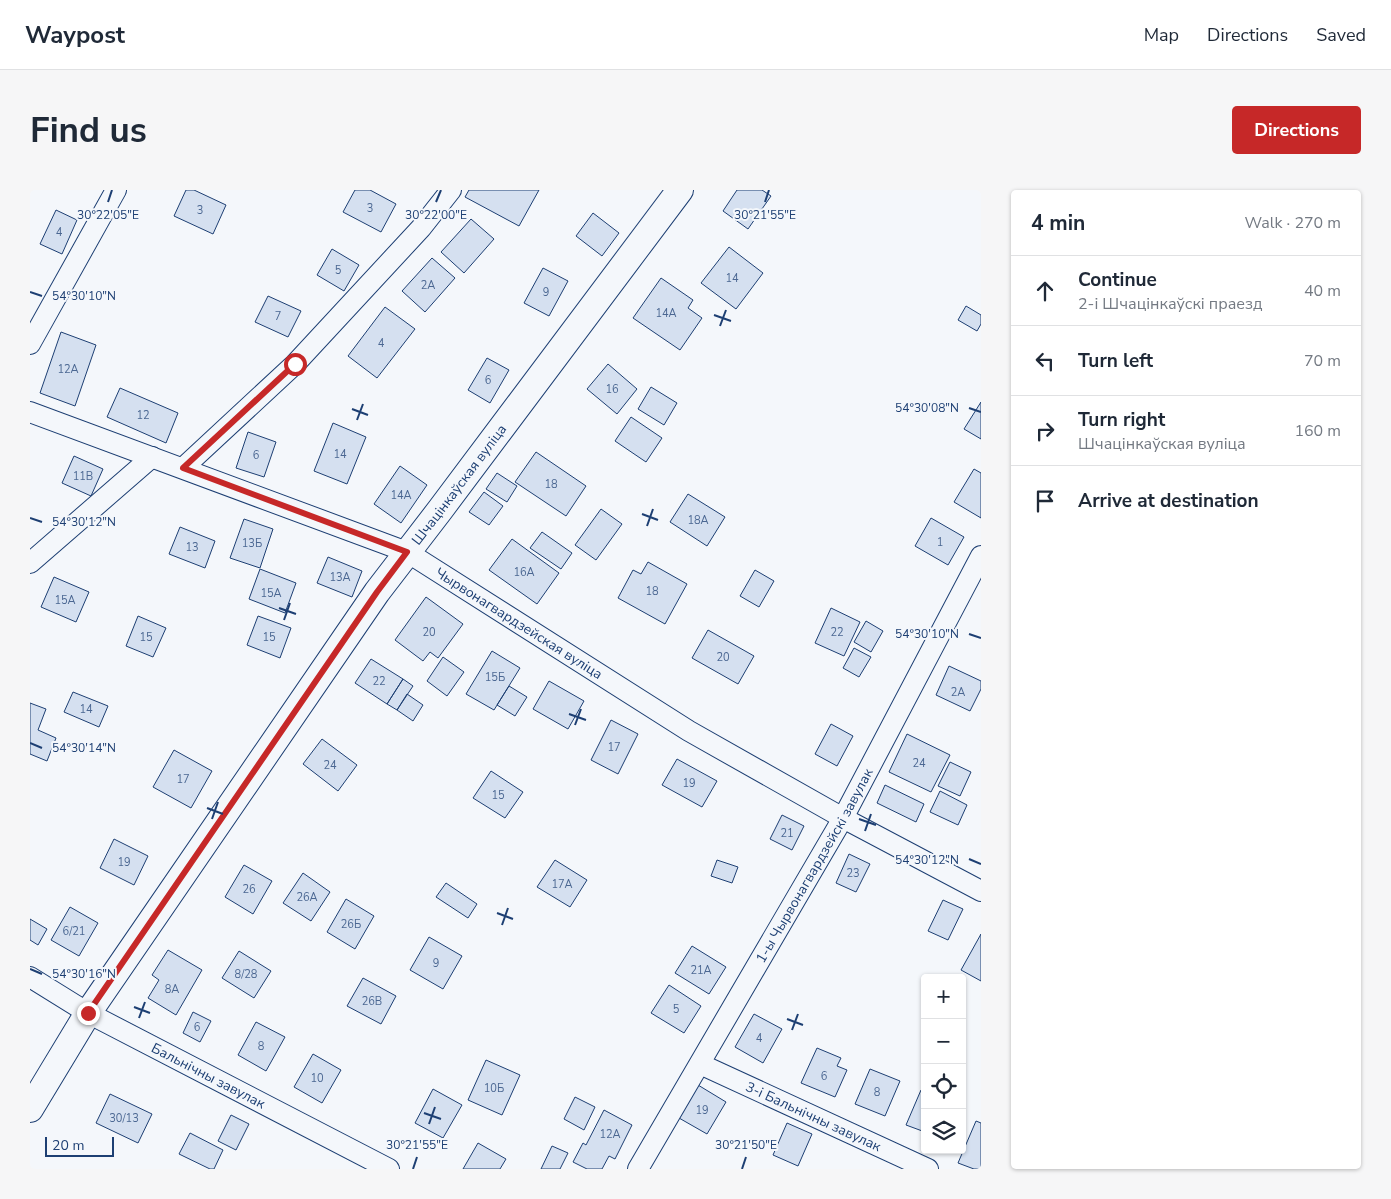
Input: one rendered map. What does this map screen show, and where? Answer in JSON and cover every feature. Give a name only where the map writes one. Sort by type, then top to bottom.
[{"type":"street","points":[[30,344],[116,190]]},
{"type":"street","points":[[183,468],[295,364],[421,228],[451,190]]},
{"type":"street","name":"Шчацінкаўская вуліца","points":[[30,1109],[88,1013],[371,600],[680,190]]},
{"type":"street","name":"Чырвонагвардзейская вуліца","points":[[30,412],[407,552],[689,731],[844,818],[981,891]]},
{"type":"street","points":[[30,563],[152,457]]},
{"type":"street","name":"1-ы Чырвонагвардзейскі завулак","points":[[638,1169],[844,818],[981,556]]},
{"type":"street","name":"Бальнічны завулак","points":[[30,978],[88,1013],[389,1169]]},
{"type":"street","name":"3-і Бальнічны завулак","points":[[700,1064],[928,1169]]},
{"type":"building","points":[[186,190],[194,190],[226,205],[213,234],[174,216]]},
{"type":"building","points":[[355,190],[370,190],[396,204],[381,232],[343,212]]},
{"type":"building","points":[[469,190],[539,190],[519,226],[465,197]]},
{"type":"building","points":[[737,190],[762,190],[771,196],[748,229],[723,211]]},
{"type":"building","points":[[56,210],[77,220],[62,254],[40,244]]},
{"type":"building","points":[[593,213],[619,233],[602,256],[576,236]]},
{"type":"building","points":[[471,219],[494,239],[464,273],[441,252]]},
{"type":"building","points":[[729,247],[763,273],[736,309],[701,283]]},
{"type":"building","points":[[332,249],[359,265],[344,291],[317,275]]},
{"type":"building","points":[[432,258],[455,278],[425,312],[402,291]]},
{"type":"building","points":[[543,268],[568,281],[549,316],[524,303]]},
{"type":"building","points":[[661,278],[693,300],[688,308],[702,318],[680,350],[633,318]]},
{"type":"building","points":[[268,296],[301,311],[288,337],[255,322]]},
{"type":"building","points":[[966,306],[981,315],[981,324],[977,331],[958,320]]},
{"type":"building","points":[[385,307],[415,329],[377,378],[348,356]]},
{"type":"building","points":[[61,332],[96,345],[75,406],[40,393]]},
{"type":"building","points":[[487,358],[509,370],[490,403],[468,390]]},
{"type":"building","points":[[608,364],[637,389],[617,414],[587,389]]},
{"type":"building","points":[[651,387],[677,403],[664,425],[638,409]]},
{"type":"building","points":[[120,388],[178,413],[166,443],[107,417]]},
{"type":"building","points":[[981,402],[981,439],[964,429]]},
{"type":"building","points":[[631,417],[662,438],[646,462],[615,441]]},
{"type":"building","points":[[333,423],[366,437],[347,484],[314,471]]},
{"type":"building","points":[[248,432],[276,442],[264,477],[236,468]]},
{"type":"building","points":[[536,452],[586,486],[566,516],[515,482]]},
{"type":"building","points":[[74,456],[103,469],[91,496],[62,483]]},
{"type":"building","points":[[400,466],[427,485],[401,523],[374,504]]},
{"type":"building","points":[[974,469],[981,473],[981,518],[954,502]]},
{"type":"building","points":[[497,473],[517,486],[507,502],[486,489]]},
{"type":"building","points":[[484,492],[503,506],[489,525],[469,512]]},
{"type":"building","points":[[688,494],[725,517],[707,546],[670,522]]},
{"type":"building","points":[[601,509],[622,524],[596,560],[575,545]]},
{"type":"building","points":[[931,518],[964,537],[948,565],[915,546]]},
{"type":"building","points":[[244,519],[273,529],[260,568],[230,558]]},
{"type":"building","points":[[180,527],[215,541],[205,568],[169,554]]},
{"type":"building","points":[[542,532],[572,553],[561,569],[530,548]]},
{"type":"building","points":[[512,539],[559,573],[537,604],[489,570]]},
{"type":"building","points":[[328,557],[362,571],[352,597],[317,583]]},
{"type":"building","points":[[648,562],[687,584],[665,624],[618,598],[633,570],[641,574]]},
{"type":"building","points":[[260,569],[296,583],[285,613],[249,599]]},
{"type":"building","points":[[755,570],[774,581],[759,607],[740,596]]},
{"type":"building","points":[[54,577],[89,592],[76,622],[41,607]]},
{"type":"building","points":[[426,597],[463,624],[438,658],[430,652],[423,661],[395,640]]},
{"type":"building","points":[[831,608],[860,622],[844,656],[815,643]]},
{"type":"building","points":[[138,616],[166,628],[153,657],[126,646]]},
{"type":"building","points":[[258,616],[291,628],[280,658],[247,645]]},
{"type":"building","points":[[866,621],[883,631],[871,652],[854,642]]},
{"type":"building","points":[[708,630],[754,656],[738,684],[692,658]]},
{"type":"building","points":[[854,648],[871,657],[859,677],[843,668]]},
{"type":"building","points":[[492,651],[520,668],[494,710],[466,694]]},
{"type":"building","points":[[443,657],[464,672],[447,696],[427,681]]},
{"type":"building","points":[[371,659],[403,679],[387,704],[355,683]]},
{"type":"building","points":[[949,666],[981,681],[981,689],[970,711],[936,695]]},
{"type":"building","points":[[403,679],[413,686],[397,710],[387,704]]},
{"type":"building","points":[[549,681],[584,701],[568,729],[533,709]]},
{"type":"building","points":[[509,686],[527,697],[515,716],[497,705]]},
{"type":"building","points":[[73,692],[108,706],[99,727],[64,712]]},
{"type":"building","points":[[407,694],[423,705],[413,721],[397,710]]},
{"type":"building","points":[[30,703],[46,709],[38,730],[56,738],[47,761],[30,754]]},
{"type":"building","points":[[611,720],[638,734],[618,774],[591,760]]},
{"type":"building","points":[[831,724],[853,736],[837,766],[815,754]]},
{"type":"building","points":[[907,734],[950,755],[931,792],[889,772]]},
{"type":"building","points":[[322,739],[357,765],[338,791],[303,764]]},
{"type":"building","points":[[174,750],[212,771],[191,808],[153,787]]},
{"type":"building","points":[[677,759],[717,781],[702,807],[662,785]]},
{"type":"building","points":[[950,762],[971,772],[960,796],[938,786]]},
{"type":"building","points":[[491,771],[523,792],[505,818],[473,798]]},
{"type":"building","points":[[885,785],[924,804],[916,822],[877,803]]},
{"type":"building","points":[[940,791],[967,805],[958,825],[930,812]]},
{"type":"building","points":[[782,815],[804,826],[792,850],[770,839]]},
{"type":"building","points":[[114,839],[148,856],[134,885],[100,868]]},
{"type":"building","points":[[849,854],[870,864],[856,892],[836,883]]},
{"type":"building","points":[[555,860],[587,880],[570,907],[537,887]]},
{"type":"building","points":[[717,860],[738,867],[732,883],[711,876]]},
{"type":"building","points":[[244,865],[272,881],[253,914],[225,897]]},
{"type":"building","points":[[303,873],[330,892],[311,921],[283,903]]},
{"type":"building","points":[[446,883],[477,904],[468,918],[436,897]]},
{"type":"building","points":[[346,899],[374,916],[355,949],[327,932]]},
{"type":"building","points":[[943,900],[963,909],[948,940],[928,931]]},
{"type":"building","points":[[70,907],[98,923],[79,956],[51,940]]},
{"type":"building","points":[[30,919],[47,929],[38,945],[30,940]]},
{"type":"building","points":[[981,934],[981,981],[961,970]]},
{"type":"building","points":[[429,937],[462,956],[443,989],[410,970]]},
{"type":"building","points":[[692,946],[726,967],[709,994],[675,973]]},
{"type":"building","points":[[168,950],[202,970],[176,1015],[148,998],[159,980],[152,975]]},
{"type":"building","points":[[239,951],[271,971],[254,998],[222,978]]},
{"type":"building","points":[[363,978],[396,996],[381,1024],[347,1006]]},
{"type":"building","points":[[669,985],[701,1006],[684,1033],[651,1013]]},
{"type":"building","points":[[193,1012],[211,1021],[200,1042],[183,1033]]},
{"type":"building","points":[[754,1014],[782,1029],[763,1063],[735,1047]]},
{"type":"building","points":[[256,1022],[285,1037],[266,1071],[238,1055]]},
{"type":"building","points":[[817,1048],[841,1058],[837,1066],[847,1070],[835,1097],[801,1083]]},
{"type":"building","points":[[313,1054],[341,1070],[322,1103],[294,1087]]},
{"type":"building","points":[[486,1060],[520,1075],[502,1115],[468,1100]]},
{"type":"building","points":[[870,1069],[900,1081],[885,1116],[855,1104]]},
{"type":"building","points":[[698,1085],[726,1102],[707,1134],[679,1118]]},
{"type":"building","points":[[433,1089],[462,1105],[443,1138],[415,1123]]},
{"type":"building","points":[[921,1090],[921,1131],[906,1125]]},
{"type":"building","points":[[110,1094],[152,1114],[138,1143],[96,1123]]},
{"type":"building","points":[[575,1097],[595,1107],[584,1130],[564,1119]]},
{"type":"building","points":[[604,1110],[632,1125],[615,1159],[609,1156],[602,1169],[587,1169],[573,1162],[583,1143],[586,1145]]},
{"type":"building","points":[[231,1115],[249,1124],[236,1150],[218,1141]]},
{"type":"building","points":[[976,1121],[981,1123],[981,1169],[974,1169],[958,1163],[962,1154],[966,1154],[966,1144]]},
{"type":"building","points":[[787,1123],[812,1134],[798,1166],[773,1155]]},
{"type":"building","points":[[190,1133],[223,1150],[214,1169],[210,1169],[179,1154]]},
{"type":"building","points":[[478,1143],[506,1159],[500,1169],[463,1169]]},
{"type":"building","points":[[552,1146],[568,1153],[560,1169],[541,1169]]},
{"type":"route","points":[[88,1013],[377,592],[407,552],[183,468],[295,364]]}]
